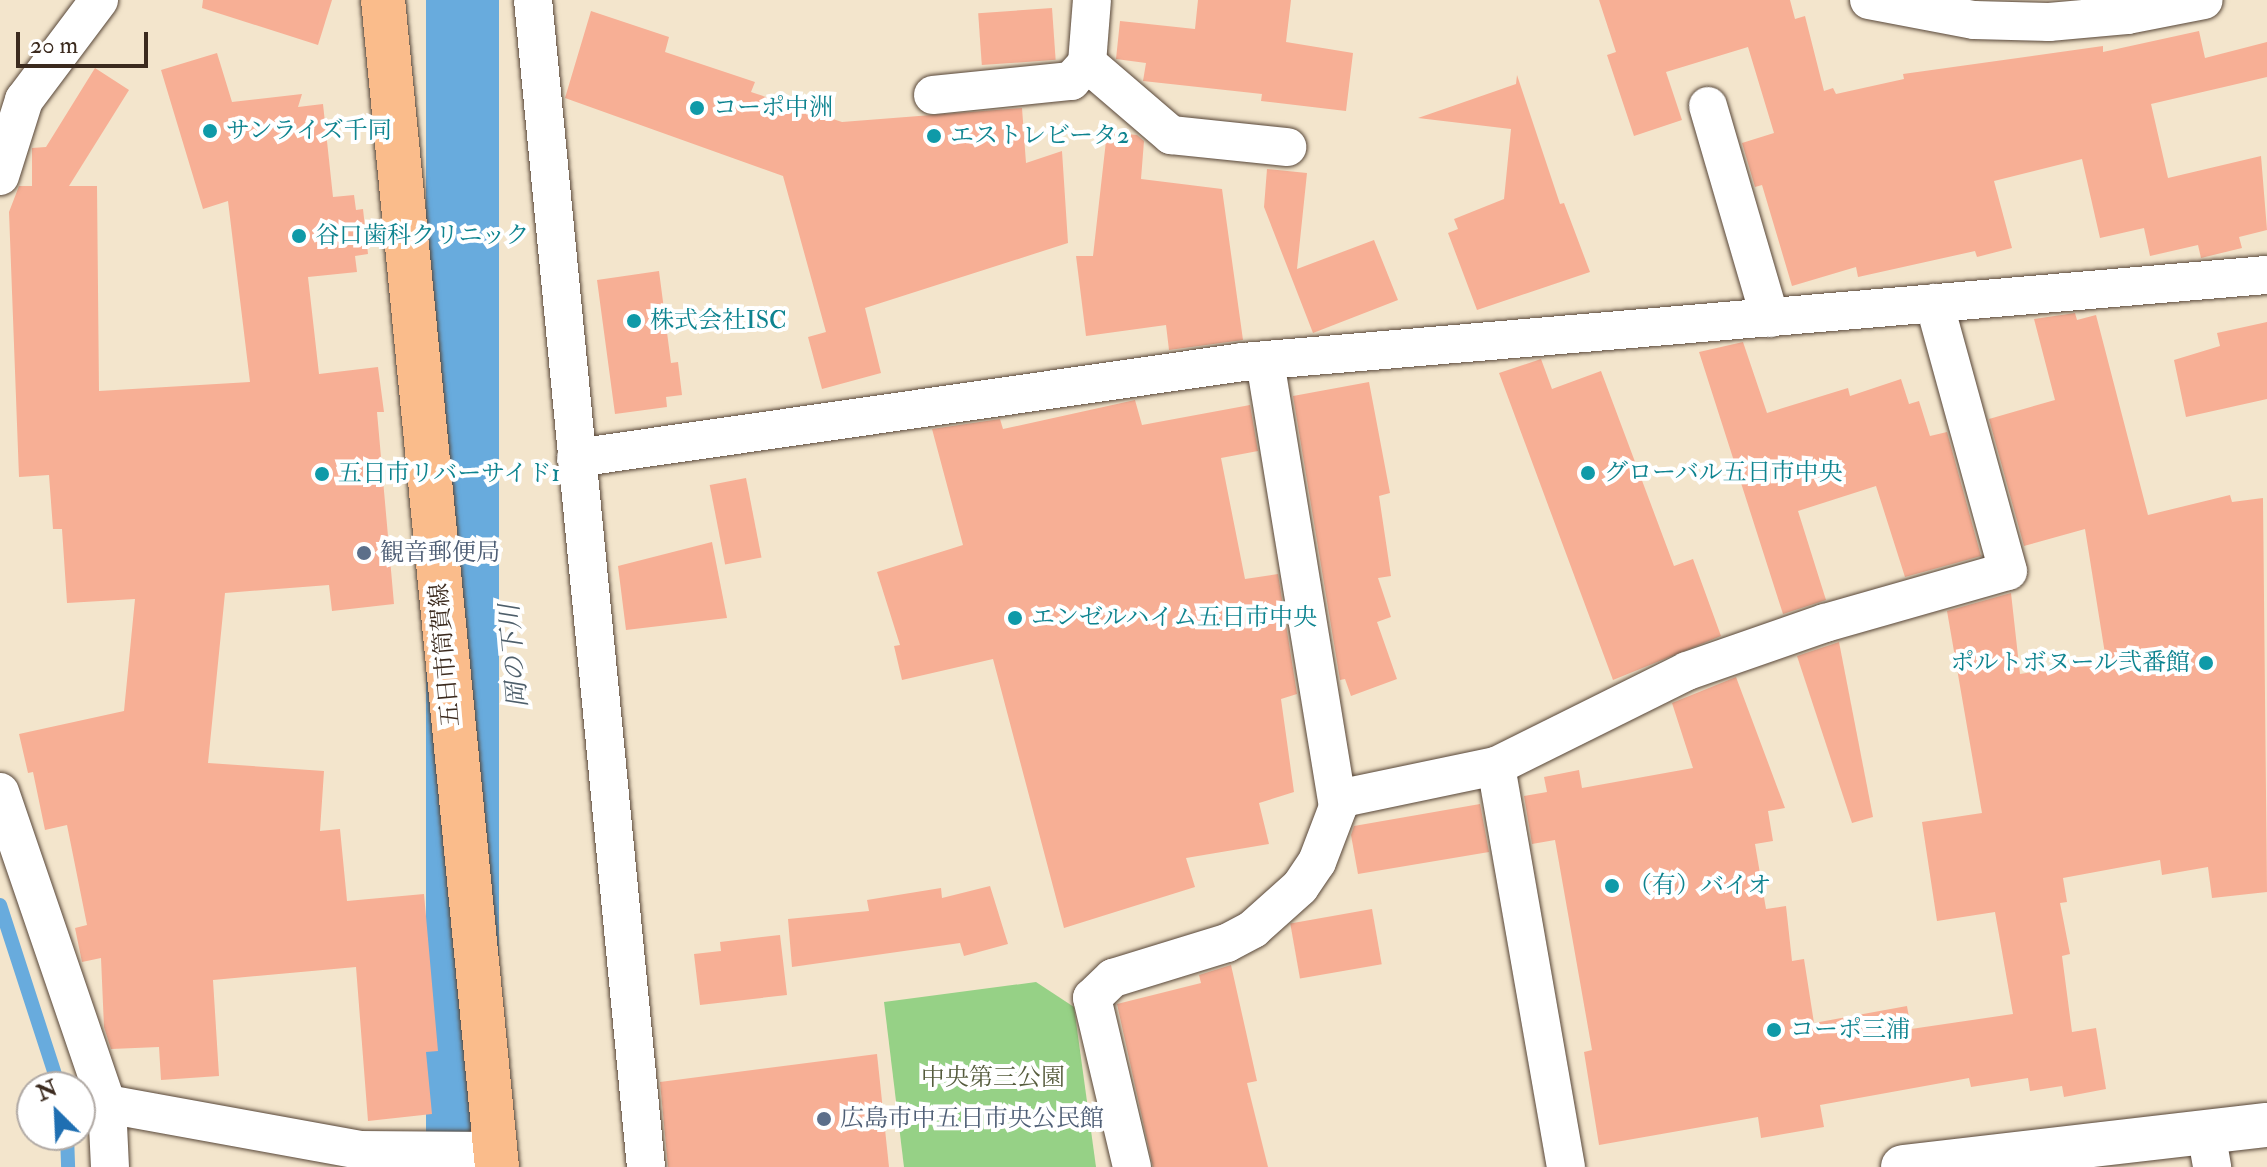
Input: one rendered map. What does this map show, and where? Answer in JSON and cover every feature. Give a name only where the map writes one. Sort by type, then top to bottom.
[{"type":"main road","name":"五日市筒賀線","points":[[383,0],[496,1159]]},
{"type":"street","points":[[0,176],[24,100],[99,0]]},
{"type":"street","points":[[533,0],[646,1167]]},
{"type":"street","points":[[933,95],[1071,81],[1087,63],[1092,0]]},
{"type":"street","points":[[1869,0],[1974,20],[2049,22],[2125,7],[2204,0]]},
{"type":"street","points":[[1087,63],[1171,135],[1287,147]]},
{"type":"street","points":[[1708,106],[1770,318]]},
{"type":"street","points":[[576,458],[1265,361],[2267,275]]},
{"type":"street","points":[[1338,799],[1496,766],[1632,695],[1701,666],[1853,614],[2008,571],[1934,303]]},
{"type":"street","points":[[1132,1167],[1092,998],[1113,978],[1227,943],[1277,910],[1317,862],[1338,799],[1265,361]]},
{"type":"street","points":[[1496,766],[1566,1167]]},
{"type":"street","points":[[0,792],[107,1104],[110,1167]]},
{"type":"street","points":[[107,1104],[359,1150],[496,1159]]},
{"type":"street","points":[[1903,1167],[2209,1149],[2267,1125]]},
{"type":"green space","name":"中央第三公園","points":[[1036,982],[1074,1007],[1096,1167],[904,1167],[884,1002]]},
{"type":"water","points":[[426,0],[499,0],[499,1167],[426,1167]]},
{"type":"building","points":[[203,0],[332,0],[318,45],[202,8]]},
{"type":"building","points":[[1198,0],[1291,0],[1286,42],[1353,53],[1346,111],[1261,101],[1262,94],[1143,81],[1146,63],[1116,59],[1120,21],[1195,29]]},
{"type":"building","points":[[1599,0],[1790,0],[1795,19],[1805,16],[1824,91],[1833,88],[1836,94],[1904,79],[1903,74],[2103,46],[2103,52],[2199,31],[2205,58],[2267,42],[2267,77],[2151,104],[2168,178],[2261,156],[2267,230],[2239,237],[2242,248],[2201,258],[2198,245],[2150,256],[2144,228],[2100,238],[2082,159],[1994,181],[2012,248],[1977,257],[1975,251],[1858,277],[1856,267],[1792,286],[1762,185],[1755,187],[1742,143],[1774,133],[1748,47],[1666,72],[1682,120],[1634,136],[1607,55],[1616,52]]},
{"type":"building","points":[[1052,8],[1056,60],[982,65],[978,13]]},
{"type":"building","points":[[591,11],[669,37],[665,52],[755,82],[751,92],[842,122],[1022,108],[1026,163],[1062,151],[1068,243],[865,308],[881,373],[822,389],[808,337],[826,332],[783,176],[565,98]]},
{"type":"building","points":[[217,53],[232,102],[302,94],[298,107],[323,104],[333,197],[354,195],[356,210],[363,209],[368,254],[355,256],[357,272],[308,277],[319,374],[378,367],[384,412],[377,412],[394,604],[332,611],[329,585],[225,593],[208,763],[324,771],[320,831],[340,829],[347,901],[424,894],[438,1051],[426,1052],[432,1114],[368,1121],[356,967],[213,980],[219,1076],[161,1080],[159,1047],[111,1049],[104,1027],[101,958],[82,962],[75,928],[87,925],[67,825],[45,830],[33,772],[28,773],[19,734],[124,711],[135,599],[67,603],[62,529],[53,529],[49,475],[19,477],[9,212],[19,186],[32,186],[32,148],[46,147],[95,68],[129,90],[69,186],[97,186],[99,391],[250,382],[228,201],[203,209],[161,70]]},
{"type":"building","points":[[1517,75],[1560,204],[1564,203],[1590,272],[1477,310],[1448,233],[1458,229],[1454,219],[1504,199],[1511,129],[1418,118],[1516,84]]},
{"type":"building","points":[[1107,132],[1137,135],[1144,141],[1141,179],[1222,189],[1243,340],[1169,350],[1166,325],[1086,336],[1076,256],[1093,256]]},
{"type":"building","points":[[1267,169],[1307,173],[1297,269],[1374,240],[1398,300],[1313,333],[1264,207]]},
{"type":"building","name":"株式会社ISC","points":[[659,271],[671,363],[678,362],[682,395],[666,397],[667,407],[615,414],[597,280]]},
{"type":"building","points":[[2075,313],[2077,320],[2096,315],[2148,515],[2230,495],[2232,502],[2263,498],[2267,892],[2212,898],[2208,867],[2162,875],[2160,860],[2063,878],[2067,902],[2060,903],[2070,954],[2062,956],[2072,1032],[2096,1028],[2106,1089],[2064,1097],[2062,1086],[2030,1091],[2028,1078],[1971,1087],[1969,1078],[1820,1105],[1824,1127],[1761,1138],[1758,1117],[1599,1145],[1584,1052],[1592,1050],[1555,840],[1532,844],[1524,796],[1547,792],[1544,777],[1579,770],[1582,788],[1693,768],[1672,703],[1736,677],[1785,808],[1768,811],[1773,841],[1755,844],[1766,909],[1786,906],[1792,961],[1804,959],[1814,1023],[1907,1006],[1911,1029],[2013,1014],[1995,912],[1937,921],[1922,822],[1982,813],[1947,611],[2011,593],[2020,674],[2106,660],[2085,529],[2024,546],[1989,419],[2055,400],[2034,319]]},
{"type":"building","points":[[2267,322],[2267,399],[2186,417],[2174,360],[2220,346],[2217,333]]},
{"type":"building","points":[[1743,342],[1767,413],[1848,388],[1850,396],[1901,379],[1909,404],[1919,401],[1930,436],[1947,432],[1981,556],[1905,577],[1876,486],[1798,511],[1826,600],[1783,614],[1699,352]]},
{"type":"building","name":"グローバル五日市中央","points":[[1541,359],[1552,389],[1601,371],[1674,566],[1693,559],[1721,636],[1613,680],[1499,373]]},
{"type":"building","points":[[1369,382],[1390,493],[1379,496],[1391,576],[1378,578],[1391,617],[1377,622],[1397,679],[1351,696],[1345,679],[1340,680],[1293,396]]},
{"type":"building","points":[[1135,400],[1142,425],[1250,405],[1258,451],[1221,458],[1245,579],[1278,574],[1297,694],[1281,699],[1294,792],[1259,803],[1269,844],[1186,858],[1195,887],[1064,928],[993,659],[902,680],[894,646],[900,645],[877,572],[963,545],[932,429],[1000,419],[1003,429]]},
{"type":"building","points":[[746,478],[761,558],[725,565],[710,485]]},
{"type":"building","points":[[712,542],[727,618],[626,630],[618,566]]},
{"type":"building","points":[[1839,642],[1873,817],[1852,823],[1797,656]]},
{"type":"building","points":[[1480,804],[1489,852],[1358,874],[1351,835],[1354,826]]},
{"type":"building","points":[[990,886],[1008,944],[964,956],[960,943],[792,967],[788,919],[869,911],[867,900],[941,888],[942,898]]},
{"type":"building","points":[[1372,909],[1382,964],[1300,979],[1290,923]]},
{"type":"building","points":[[780,935],[787,995],[700,1005],[694,954],[721,951],[720,942]]},
{"type":"building","points":[[1231,965],[1257,1081],[1247,1083],[1268,1167],[1153,1167],[1117,1004],[1201,983],[1199,975]]},
{"type":"building","points":[[877,1054],[889,1167],[668,1167],[660,1082]]},
{"type":"waterway","points":[[0,905],[54,1071]]},
{"type":"waterway","points":[[68,1151],[68,1167]]},
{"type":"place","name":"コーポ中洲","points":[[697,108]]},
{"type":"place","name":"サンライズ千同","points":[[210,131]]},
{"type":"place","name":"エストレビータ2","points":[[934,136]]},
{"type":"place","name":"谷口歯科クリニック","points":[[299,236]]},
{"type":"place","name":"株式会社ISC","points":[[634,321]]},
{"type":"place","name":"グローバル五日市中央","points":[[1588,473]]},
{"type":"place","name":"五日市リバーサイド1","points":[[322,474]]},
{"type":"place","name":"観音郵便局","points":[[364,553]]},
{"type":"place","name":"エンゼルハイム五日市中央","points":[[1015,618]]},
{"type":"place","name":"ポルトボヌール弐番館","points":[[2206,663]]},
{"type":"place","name":"（有）バイオ","points":[[1612,886]]},
{"type":"place","name":"コーポ三浦","points":[[1774,1030]]},
{"type":"place","name":"広島市中五日市央公民館","points":[[824,1119]]},
{"type":"water label","name":"岡の下川","points":[[515,656]]}]
